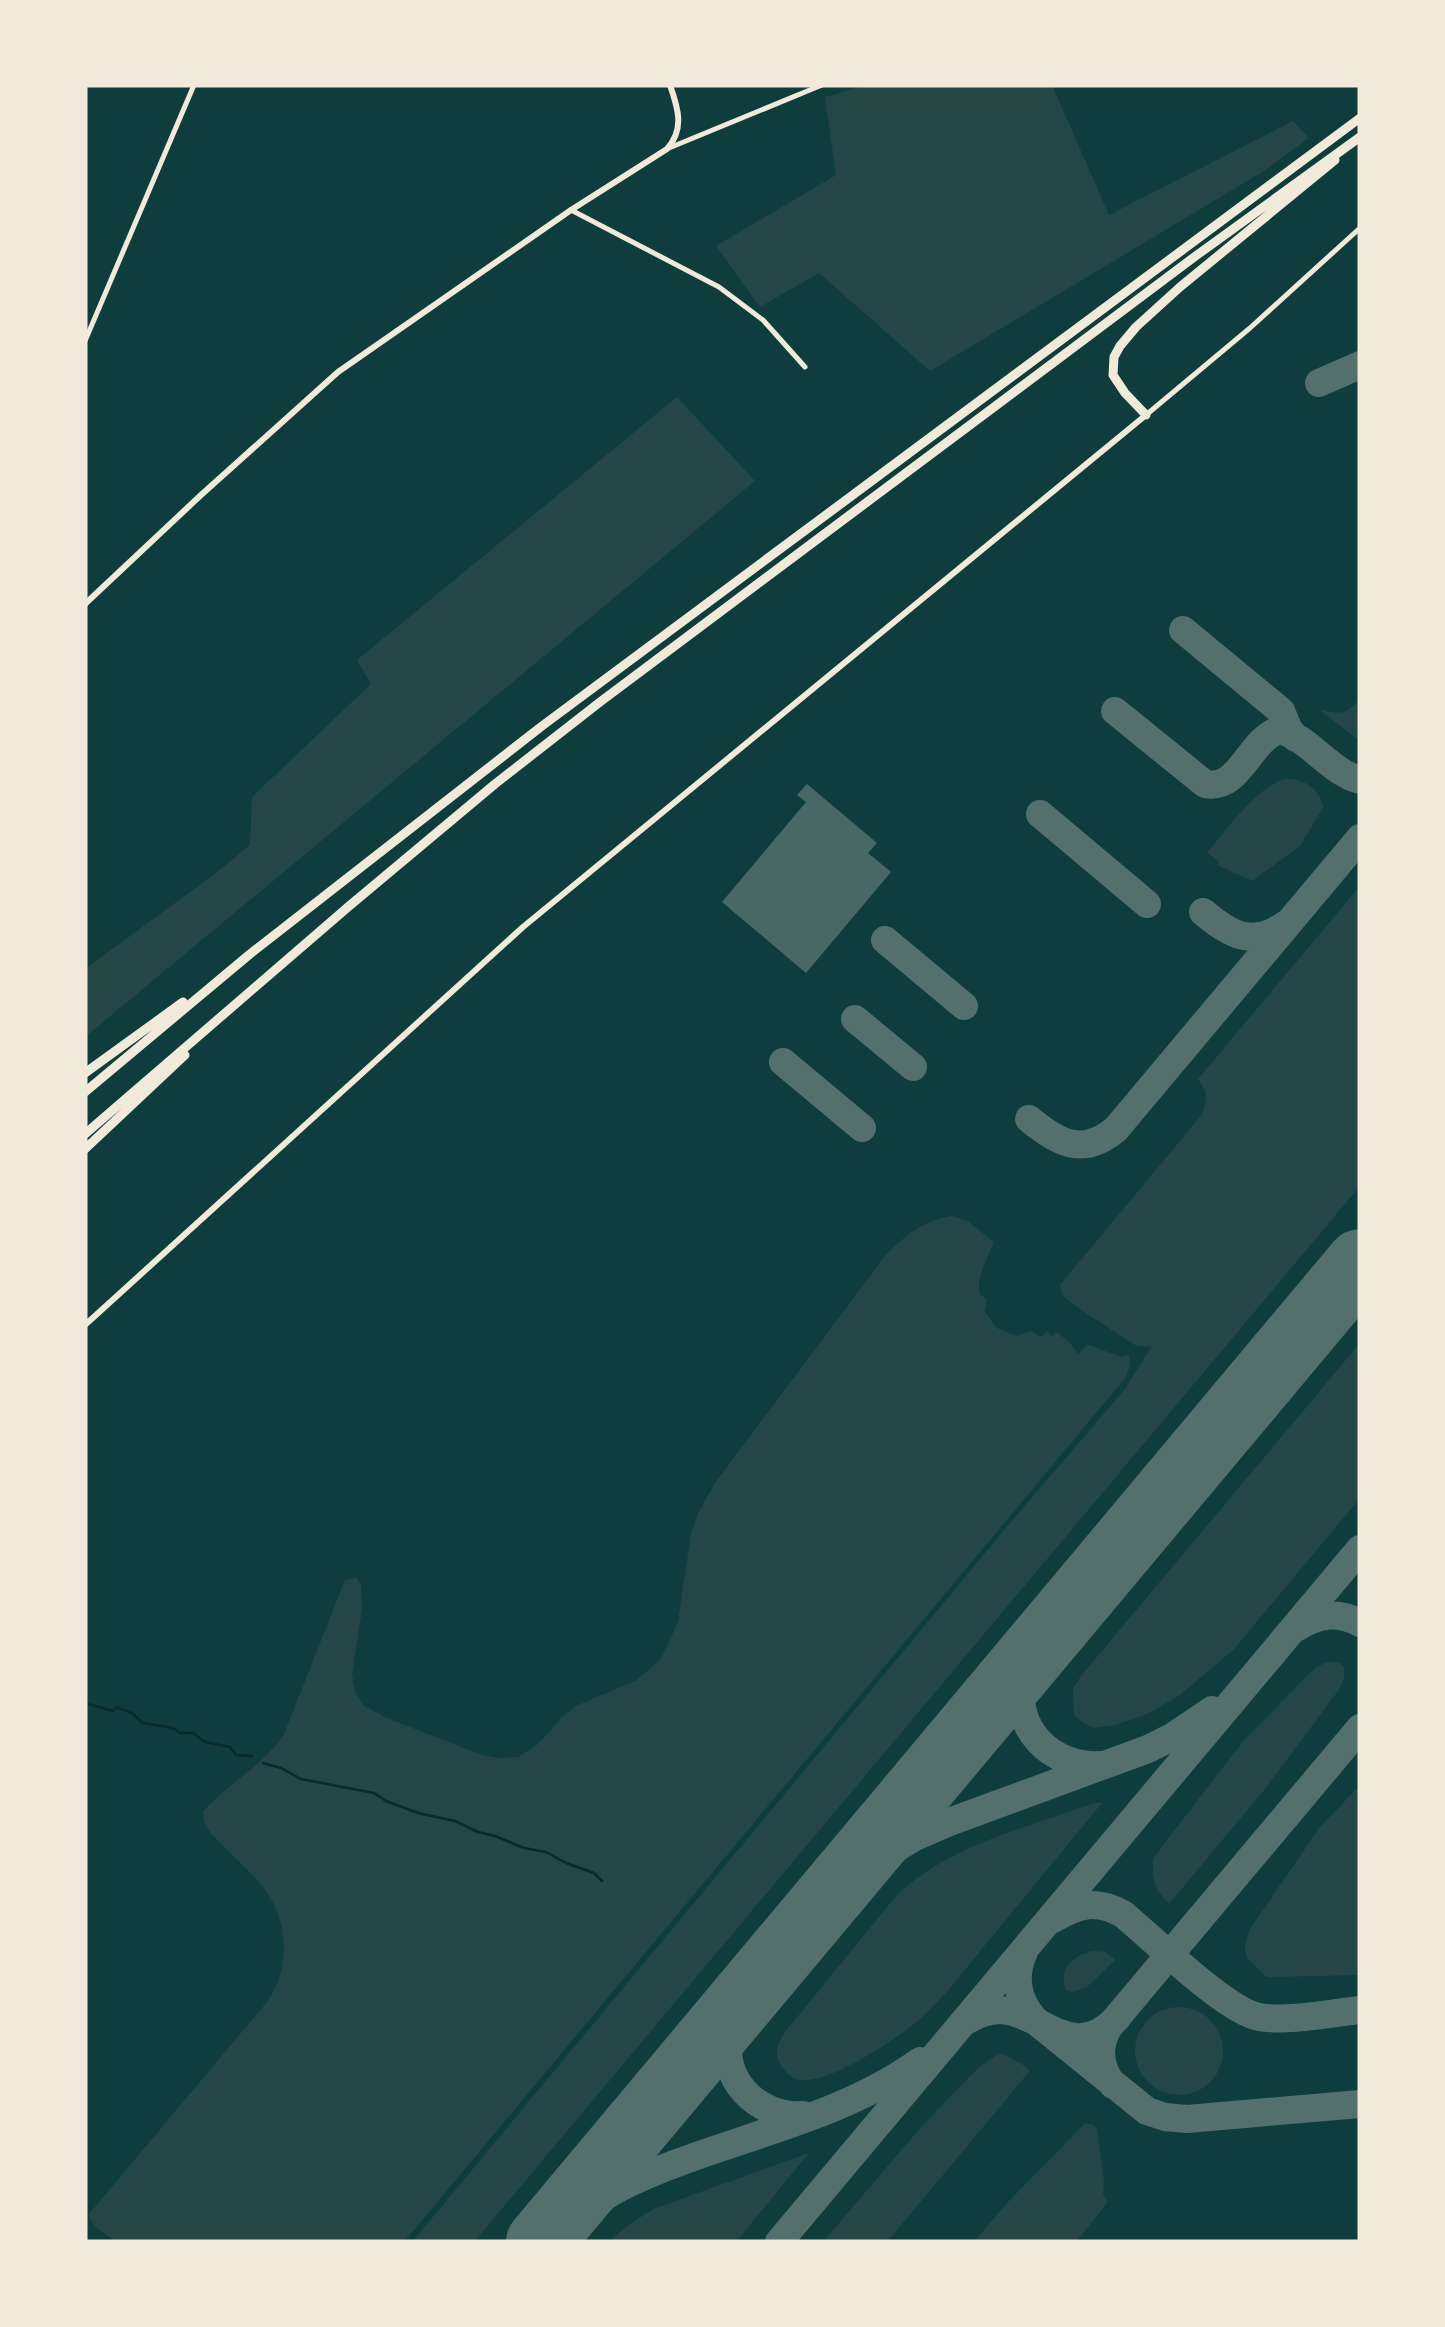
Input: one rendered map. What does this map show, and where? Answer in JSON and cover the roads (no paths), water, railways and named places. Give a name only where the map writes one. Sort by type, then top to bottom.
[{"type":"highway","points":[[85,1092],[250,954],[542,726],[1360,118]]},
{"type":"highway","points":[[1146,416],[1113,375],[1114,356],[1128,336],[1180,287],[1360,138]]},
{"type":"highway","points":[[85,1134],[295,952],[600,702],[1212,244],[1360,138]]},
{"type":"highway","points":[[85,1149],[295,952]]},
{"type":"highway","points":[[85,1073],[250,954]]},
{"type":"street","points":[[85,340],[194,85]]},
{"type":"street","points":[[666,149],[675,138],[679,119],[670,85]]},
{"type":"street","points":[[85,604],[338,372],[666,149],[822,85]]},
{"type":"street","points":[[572,210],[718,287],[762,319],[805,367]]},
{"type":"street","points":[[85,1325],[534,917],[1146,416],[1360,228]]},
{"type":"waterway","points":[[85,1703],[113,1711],[116,1707],[143,1723],[193,1733],[205,1742],[230,1747],[236,1755],[252,1756]]},
{"type":"waterway","points":[[263,1763],[301,1779],[374,1793],[418,1813],[455,1821],[524,1848],[546,1852],[594,1873],[602,1881]]}]
